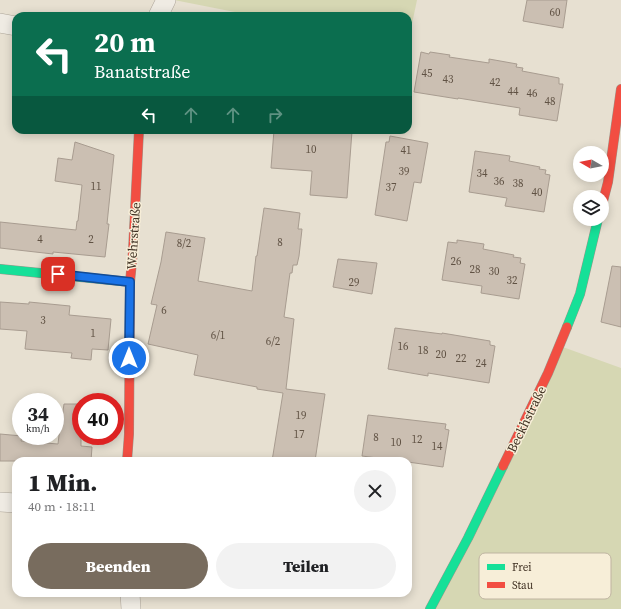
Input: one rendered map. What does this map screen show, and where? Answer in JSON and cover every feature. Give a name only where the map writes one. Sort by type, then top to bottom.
[{"type":"street","points":[[160,12],[166,0]]},
{"type":"street","points":[[0,23],[12,25]]},
{"type":"street","points":[[606,190],[621,89]]},
{"type":"street","name":"Wehrstraße","points":[[128,457],[130,282],[139,134]]},
{"type":"street","name":"Beckhstraße","points":[[430,609],[468,538],[548,373],[580,294],[596,226]]},
{"type":"street","points":[[0,269],[130,282]]},
{"type":"street","points":[[0,502],[12,503]]},
{"type":"street","points":[[130,597],[131,609]]},
{"type":"green space","points":[[174,0],[417,0],[412,24],[412,12],[235,12]]},
{"type":"green space","points":[[560,346],[621,368],[621,609],[429,609]]},
{"type":"building","points":[[527,0],[567,0],[563,28],[523,21]]},
{"type":"building","points":[[421,52],[450,55],[449,57],[489,63],[489,59],[517,64],[516,67],[523,68],[522,71],[559,78],[559,84],[563,84],[557,121],[519,115],[520,108],[414,92]]},
{"type":"building","points":[[274,134],[352,134],[347,198],[310,195],[312,171],[271,168]]},
{"type":"building","points":[[390,136],[428,143],[421,183],[414,182],[407,221],[375,215],[386,142],[389,142]]},
{"type":"building","points":[[75,142],[114,155],[105,257],[53,252],[53,254],[0,248],[0,222],[76,230],[82,185],[55,181],[58,158],[72,160]]},
{"type":"building","points":[[475,151],[510,156],[509,161],[540,167],[539,169],[546,170],[545,174],[550,175],[544,212],[505,206],[507,198],[469,192]]},
{"type":"building","points":[[264,208],[300,213],[298,229],[302,229],[299,256],[297,265],[293,265],[292,273],[290,273],[284,317],[294,319],[286,389],[325,394],[316,457],[273,457],[283,393],[257,389],[257,387],[194,375],[198,355],[148,344],[157,305],[151,304],[161,262],[166,232],[205,238],[198,281],[252,291]]},
{"type":"building","points":[[457,240],[484,244],[483,249],[514,255],[513,257],[521,258],[520,263],[525,264],[519,299],[481,293],[482,286],[442,280],[448,242],[457,243]]},
{"type":"building","points":[[338,259],[377,263],[372,294],[333,287]]},
{"type":"building","points":[[612,266],[621,267],[621,327],[601,322]]},
{"type":"building","points":[[0,302],[29,304],[29,302],[70,306],[69,315],[111,319],[108,350],[92,349],[91,360],[71,358],[72,353],[25,349],[27,331],[0,329]]},
{"type":"building","points":[[395,328],[442,333],[490,341],[490,345],[495,346],[489,383],[428,373],[428,376],[388,369]]},
{"type":"building","points":[[64,404],[72,404],[72,445],[92,447],[91,457],[12,457],[12,461],[0,461],[0,434],[12,435],[12,445],[64,445]]},
{"type":"building","points":[[368,415],[446,424],[445,429],[449,430],[443,467],[412,463],[412,457],[362,456]]},
{"type":"traffic: fast","points":[[567,327],[580,294],[596,226]]},
{"type":"traffic: fast","points":[[0,269],[130,282]]},
{"type":"traffic: fast","points":[[430,609],[468,538],[503,466]]},
{"type":"traffic: jam","points":[[606,190],[621,89]]},
{"type":"traffic: jam","points":[[127,457],[129,434],[130,282],[139,134]]},
{"type":"traffic: jam","points":[[503,466],[548,373],[567,327]]},
{"type":"route","points":[[58,274],[130,282],[129,358]]}]
